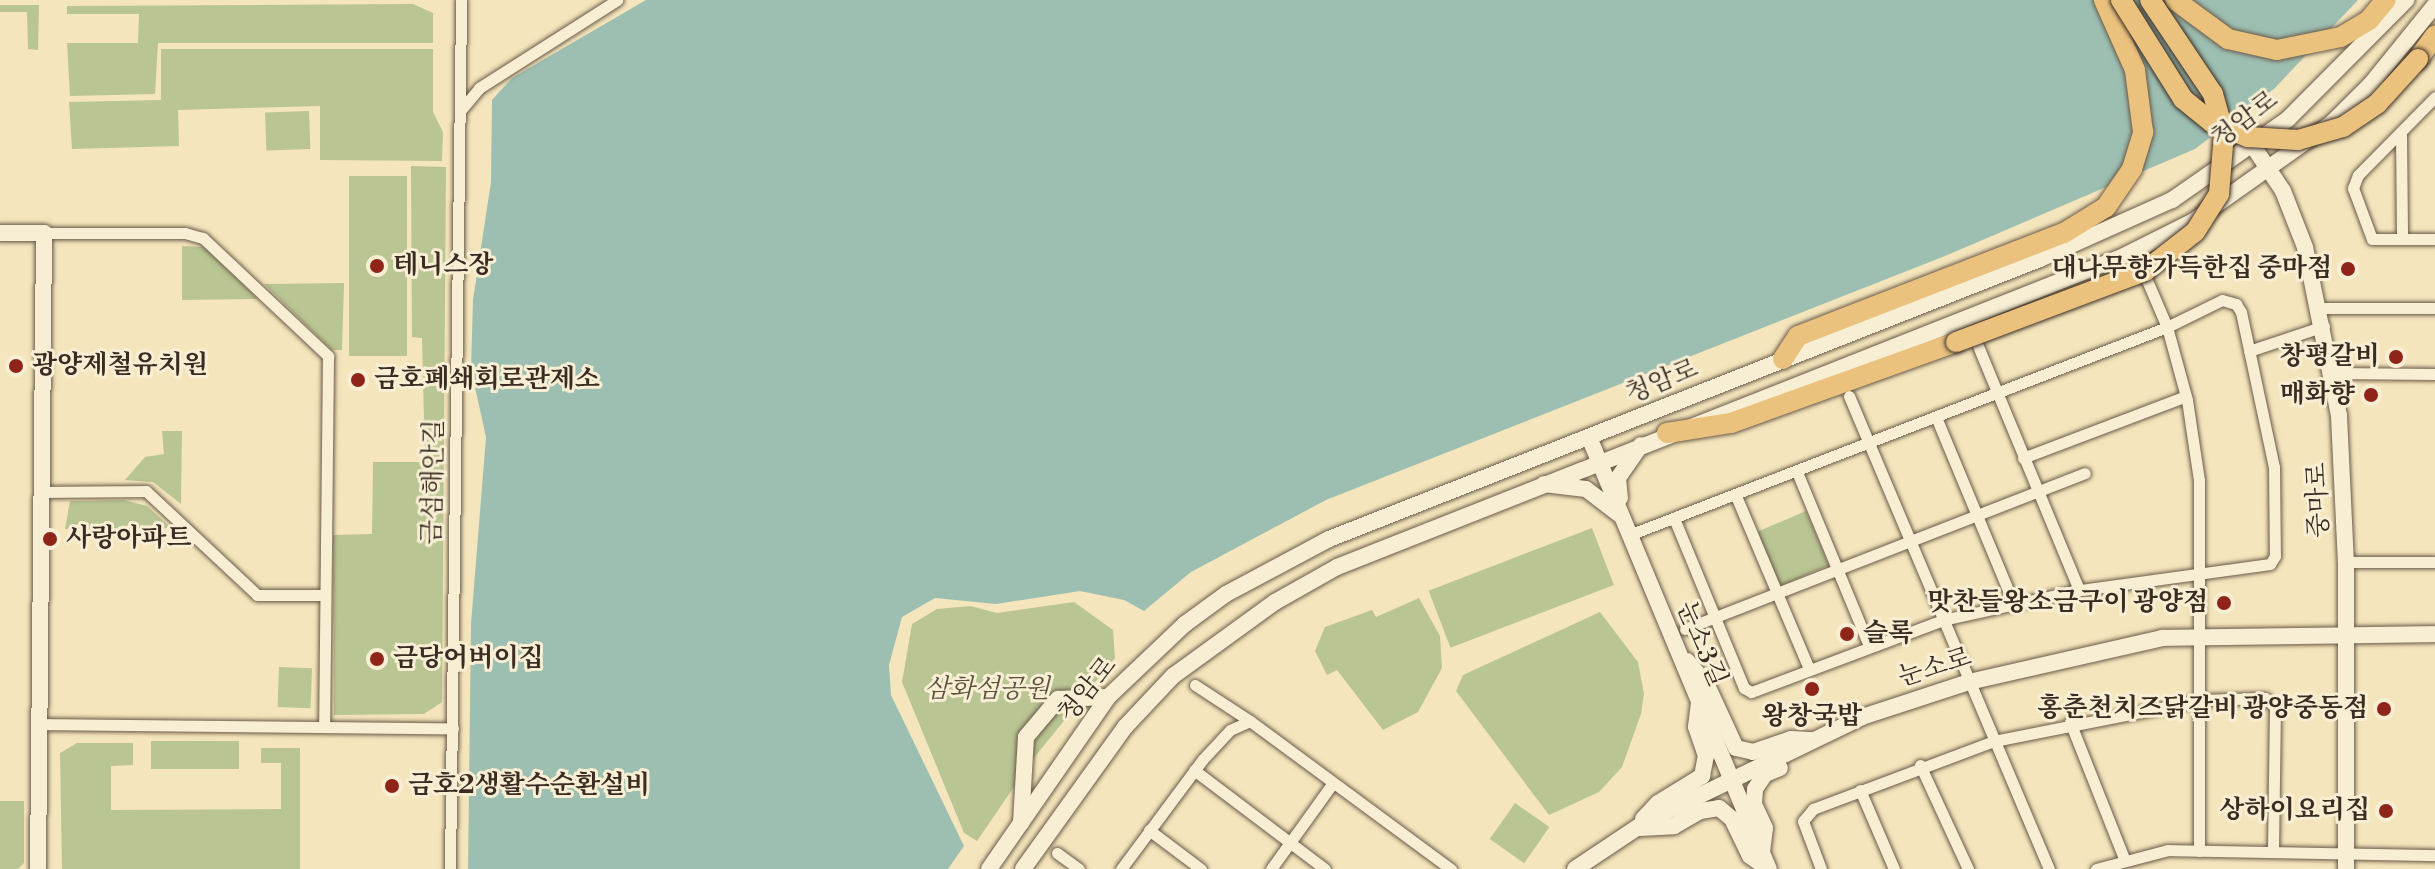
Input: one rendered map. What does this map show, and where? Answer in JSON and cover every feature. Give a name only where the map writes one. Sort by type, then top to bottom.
[{"type":"highway","points":[[1783,359],[1798,336],[2064,233],[2106,207],[2132,169],[2143,132],[2135,70],[2104,0]]},
{"type":"highway","points":[[2121,0],[2183,99],[2213,123],[2248,137],[2298,140],[2343,127],[2377,104],[2435,36]]},
{"type":"highway","points":[[1667,433],[1731,423],[2145,271],[2195,232],[2219,194],[2224,133],[2213,94],[2150,0]]},
{"type":"highway","points":[[2175,0],[2228,39],[2277,50],[2341,37],[2369,20],[2386,0]]},
{"type":"street","name":"금섬해안길","points":[[450,869],[461,0]]},
{"type":"street","points":[[460,112],[479,88],[617,0]]},
{"type":"street","name":"청암로","points":[[989,869],[1108,697],[1185,624],[1267,569],[1329,539],[2040,259],[2158,206],[2253,146],[2317,93],[2406,0]]},
{"type":"street","name":"청암로","points":[[1023,869],[1125,727],[1173,676],[1227,634],[1337,567],[1645,441],[2124,256],[2192,222],[2272,170],[2371,84],[2435,5]]},
{"type":"street","points":[[2435,97],[2401,135],[2358,175],[2353,188],[2372,239],[2435,239]]},
{"type":"street","points":[[2401,135],[2402,239]]},
{"type":"street","name":"중마로","points":[[2253,146],[2272,170],[2305,247],[2333,373],[2346,562],[2346,862]]},
{"type":"street","points":[[0,233],[185,233],[203,238],[328,356],[324,727]]},
{"type":"street","points":[[38,869],[44,233]]},
{"type":"street","points":[[2146,278],[2167,327],[2186,396],[2199,480],[2202,634],[2199,851]]},
{"type":"street","points":[[1629,535],[1674,518],[1736,496],[2230,300],[2241,312],[2274,467],[2275,556],[2260,567],[2201,571],[2079,590],[1943,620],[1751,692],[1744,688],[1674,518]]},
{"type":"street","points":[[2320,308],[2435,308]]},
{"type":"street","points":[[2249,351],[2324,326]]},
{"type":"street","points":[[1978,346],[2079,590]]},
{"type":"street","points":[[2333,373],[2435,374]]},
{"type":"street","points":[[1849,396],[2049,869]]},
{"type":"street","points":[[2023,458],[2186,396]]},
{"type":"street","points":[[1936,417],[2014,604]]},
{"type":"street","name":"눈소3길","points":[[1589,437],[1766,864]]},
{"type":"street","points":[[1622,516],[1618,478],[1645,441]]},
{"type":"street","points":[[1797,472],[1869,646]]},
{"type":"street","points":[[1685,629],[2085,473]]},
{"type":"street","points":[[1540,483],[1586,489],[1622,516]]},
{"type":"street","points":[[41,492],[146,491],[257,595],[324,595]]},
{"type":"street","points":[[1736,496],[1809,669]]},
{"type":"street","points":[[2346,562],[2435,562]]},
{"type":"street","name":"눈소로","points":[[1575,869],[1635,829],[1814,740],[1888,707],[1969,682],[2120,645],[2202,634],[2435,634]]},
{"type":"street","points":[[1677,649],[1707,685],[1736,748],[1753,752],[1791,739],[1814,740]]},
{"type":"street","points":[[1195,685],[1250,721],[1451,869]]},
{"type":"street","points":[[1021,823],[1026,737],[1058,699],[1108,697]]},
{"type":"street","points":[[1821,869],[1804,831],[1806,813],[1920,765],[1994,741],[2070,722],[2201,700],[2265,698],[2275,707],[2273,852]]},
{"type":"street","points":[[1635,829],[1658,803],[1702,776],[1706,756],[1696,727],[1699,702]]},
{"type":"street","points":[[1121,869],[1194,770],[1230,730],[1250,721]]},
{"type":"street","points":[[2070,722],[2125,861]]},
{"type":"street","points":[[39,724],[453,728]]},
{"type":"street","points":[[1635,829],[1674,826],[1700,811],[1719,808],[1732,819],[1750,856],[1766,864],[1765,828],[1754,804],[1755,789],[1765,774],[1801,759],[1814,740]]},
{"type":"street","points":[[1920,765],[1968,869]]},
{"type":"street","points":[[1194,770],[1325,869]]},
{"type":"street","points":[[1271,869],[1332,784]]},
{"type":"street","points":[[1860,790],[1894,869]]},
{"type":"street","points":[[1149,830],[1201,869]]},
{"type":"street","points":[[2096,869],[2168,850],[2273,852],[2346,862],[2435,855]]},
{"type":"street","points":[[1057,853],[1079,869]]},
{"type":"green space","points":[[413,4],[433,13],[433,43],[158,43],[155,94],[70,96],[67,43],[138,43],[139,14],[67,14],[67,6]]},
{"type":"green space","points":[[0,5],[39,5],[38,50],[28,49],[27,12],[0,12]]},
{"type":"green space","points":[[161,49],[433,49],[433,112],[443,132],[442,161],[320,160],[320,106],[178,110],[179,146],[72,149],[69,102],[161,100]]},
{"type":"green space","points":[[309,111],[310,149],[266,151],[265,113]]},
{"type":"green space","points":[[411,166],[446,167],[442,702],[424,714],[334,715],[333,535],[372,534],[373,462],[425,462],[422,338],[412,337]]},
{"type":"green space","name":"테니스장","points":[[349,176],[407,176],[407,356],[349,356]]},
{"type":"green space","points":[[182,246],[204,247],[258,299],[182,300]]},
{"type":"green space","points":[[344,283],[342,350],[332,350],[264,284]]},
{"type":"green space","points":[[162,431],[182,431],[181,504],[153,482],[125,480],[145,457],[164,454]]},
{"type":"green space","points":[[124,500],[147,506],[171,528],[65,529],[70,501]]},
{"type":"green space","points":[[1806,511],[1829,565],[1780,586],[1757,532]]},
{"type":"green space","points":[[1592,528],[1614,585],[1450,648],[1429,591]]},
{"type":"green space","points":[[1419,598],[1440,636],[1442,668],[1418,712],[1383,730],[1337,670],[1327,675],[1315,651],[1325,627],[1372,610],[1376,617]]},
{"type":"green space","name":"삼화섬공원","points":[[1074,602],[1113,630],[1115,658],[1033,759],[977,841],[964,833],[902,682],[912,624],[937,609],[970,606],[997,613]]},
{"type":"green space","points":[[1600,612],[1638,662],[1644,694],[1641,714],[1622,767],[1599,792],[1549,815],[1456,691],[1463,675]]},
{"type":"green space","points":[[279,667],[312,668],[311,708],[278,707]]},
{"type":"green space","points":[[151,741],[239,741],[239,769],[151,769]]},
{"type":"green space","points":[[77,743],[133,743],[133,765],[111,766],[111,810],[281,809],[281,763],[261,763],[261,748],[300,748],[300,869],[62,869],[60,753]]},
{"type":"green space","points":[[0,801],[24,801],[24,863],[18,869],[0,869]]},
{"type":"green space","points":[[1515,803],[1549,827],[1524,863],[1490,839]]},
{"type":"shaded area","points":[[646,0],[2358,0],[2275,88],[2195,149],[1945,256],[1326,500],[1191,572],[1144,611],[1124,600],[1080,591],[996,604],[935,598],[902,617],[889,665],[891,695],[964,846],[948,869],[468,869],[471,624],[486,437],[471,369],[473,300],[491,182],[492,100],[512,78]]},
{"type":"place","name":"테니스장","points":[[377,266]]},
{"type":"place","name":"대나무향가득한집 중마점","points":[[2348,269]]},
{"type":"place","name":"창평갈비","points":[[2396,357]]},
{"type":"place","name":"광양제철유치원","points":[[16,366]]},
{"type":"place","name":"금호폐쇄회로관제소","points":[[358,380]]},
{"type":"place","name":"매화향","points":[[2371,395]]},
{"type":"place","name":"사랑아파트","points":[[50,539]]},
{"type":"place","name":"맛찬들왕소금구이 광양점","points":[[2224,603]]},
{"type":"place","name":"슬록","points":[[1847,634]]},
{"type":"place","name":"금당어버이집","points":[[377,659]]},
{"type":"place","name":"왕창국밥","points":[[1812,689]]},
{"type":"place","name":"홍춘천치즈닭갈비 광양중동점","points":[[2384,709]]},
{"type":"place","name":"금호2생활수순환설비","points":[[392,786]]},
{"type":"place","name":"상하이요리집","points":[[2386,811]]}]
